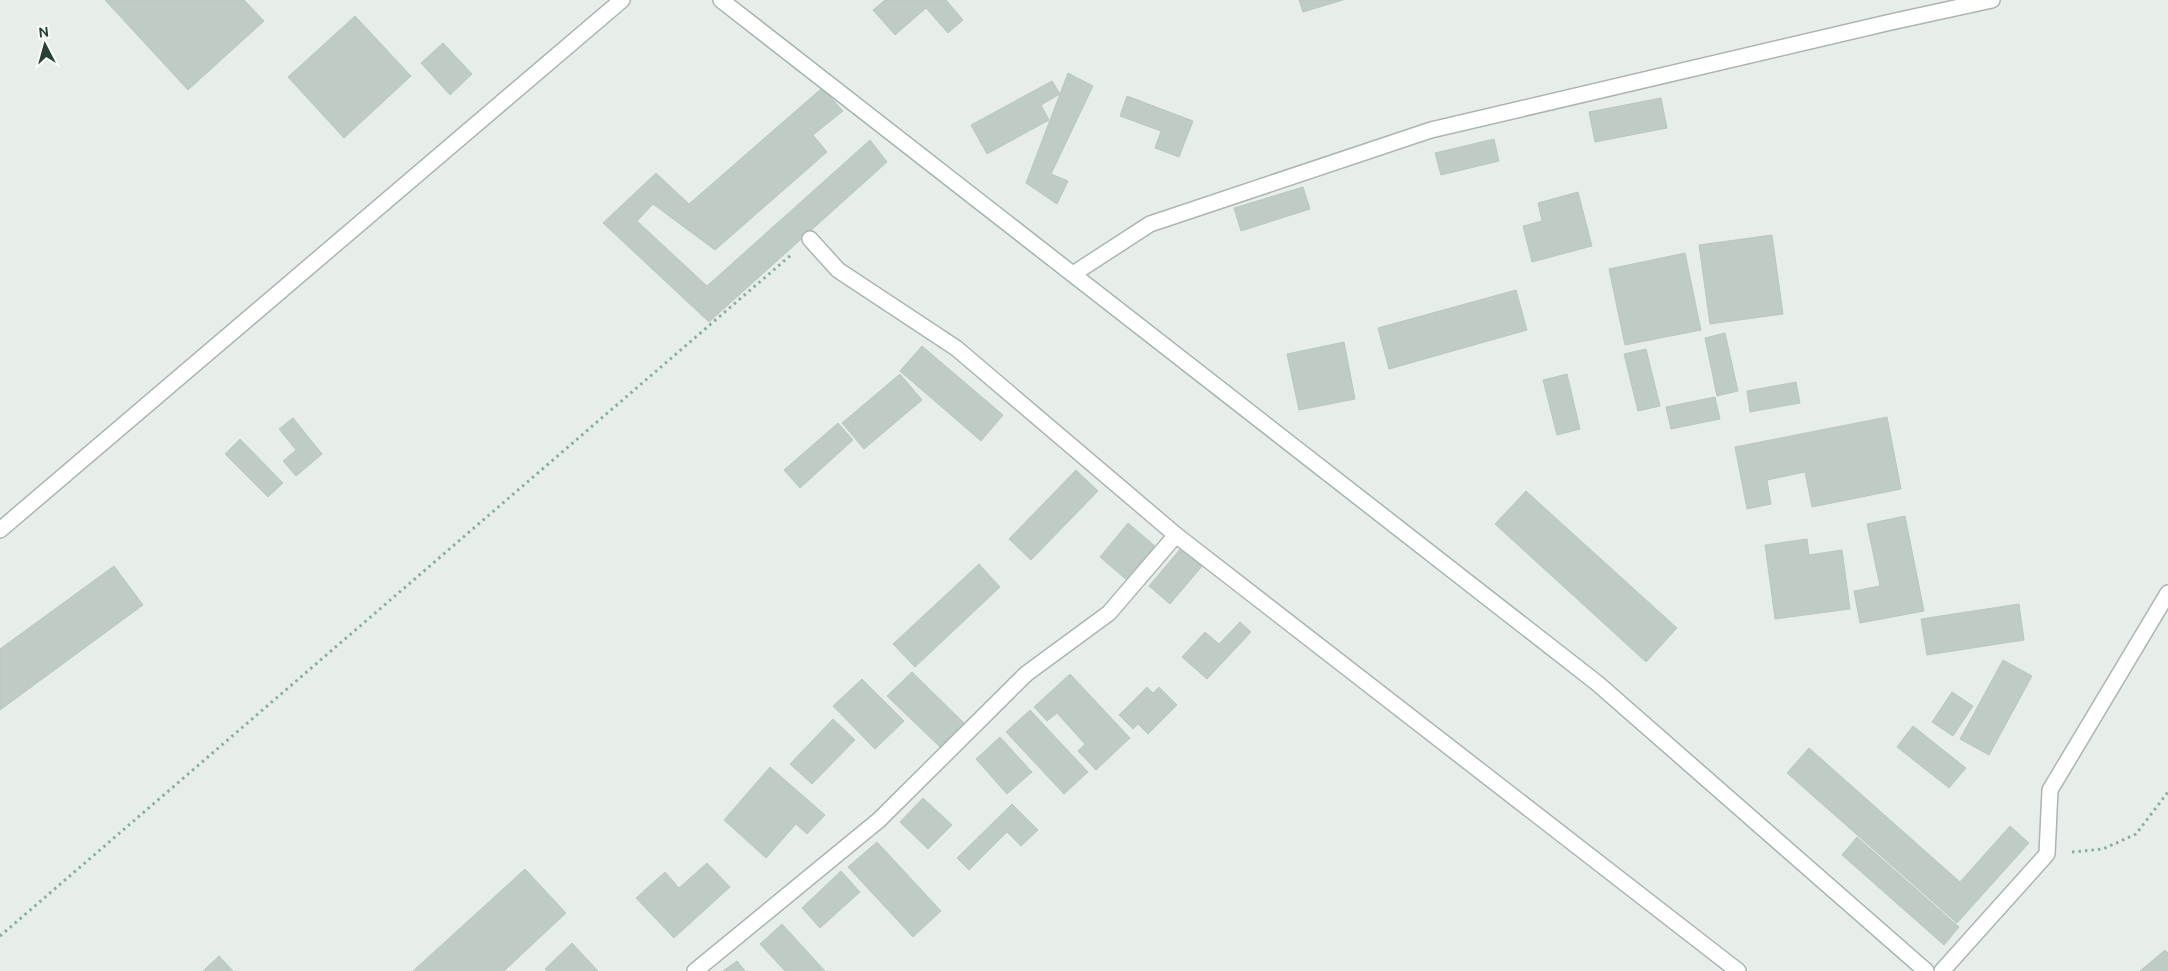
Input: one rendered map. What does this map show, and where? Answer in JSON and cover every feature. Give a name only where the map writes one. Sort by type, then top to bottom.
[{"type":"street","points":[[0,530],[622,0]]},
{"type":"street","points":[[721,0],[1597,683],[1926,971]]},
{"type":"street","points":[[1073,274],[1150,224],[1431,130],[1992,0]]},
{"type":"street","points":[[810,239],[838,270],[956,348],[1176,535],[1738,971]]},
{"type":"street","points":[[695,971],[879,820],[1026,674],[1109,613],[1176,535]]},
{"type":"street","points":[[1942,971],[2047,854],[2050,790],[2168,593]]},
{"type":"path","points":[[0,936],[810,239]]},
{"type":"path","points":[[2047,854],[2103,848],[2136,834],[2168,792]]},
{"type":"building","points":[[105,0],[244,0],[264,21],[188,90]]},
{"type":"building","points":[[885,0],[946,0],[963,20],[948,33],[926,8],[895,35],[873,10]]},
{"type":"building","points":[[1299,0],[1343,0],[1303,12]]},
{"type":"building","points":[[355,16],[411,76],[344,138],[288,77]]},
{"type":"building","points":[[443,43],[472,74],[450,95],[421,63]]},
{"type":"building","points":[[1068,73],[1093,86],[1051,174],[1068,181],[1057,204],[1026,183]]},
{"type":"building","points":[[1052,81],[1060,94],[1041,105],[1049,120],[987,154],[971,125]]},
{"type":"building","points":[[822,88],[843,111],[813,135],[827,152],[715,250],[653,204],[637,221],[707,286],[870,140],[887,162],[709,322],[603,223],[656,173],[689,204]]},
{"type":"building","points":[[1127,96],[1193,121],[1179,157],[1155,148],[1161,131],[1120,116]]},
{"type":"building","points":[[1661,98],[1667,128],[1595,142],[1589,112]]},
{"type":"building","points":[[1494,139],[1499,161],[1441,175],[1435,153]]},
{"type":"building","points":[[1303,187],[1310,209],[1241,231],[1234,208]]},
{"type":"building","points":[[1578,192],[1592,246],[1532,262],[1523,226],[1542,221],[1538,203]]},
{"type":"building","points":[[1772,235],[1783,314],[1710,324],[1699,245]]},
{"type":"building","points":[[1685,253],[1701,330],[1625,345],[1609,269]]},
{"type":"building","points":[[1516,290],[1527,330],[1389,369],[1378,328]]},
{"type":"building","points":[[1725,333],[1738,391],[1717,396],[1705,338]]},
{"type":"building","points":[[1344,342],[1355,399],[1299,410],[1287,354]]},
{"type":"building","points":[[922,346],[1003,415],[981,441],[900,371]]},
{"type":"building","points":[[1646,349],[1660,406],[1638,411],[1624,354]]},
{"type":"building","points":[[900,374],[922,400],[864,449],[842,423]]},
{"type":"building","points":[[1567,374],[1580,429],[1557,435],[1543,380]]},
{"type":"building","points":[[1796,382],[1800,403],[1750,412],[1747,391]]},
{"type":"building","points":[[1715,397],[1720,419],[1671,429],[1666,407]]},
{"type":"building","points":[[1887,417],[1901,489],[1812,507],[1805,472],[1767,480],[1771,504],[1747,509],[1735,447]]},
{"type":"building","points":[[293,418],[322,454],[296,476],[283,461],[296,450],[279,429]]},
{"type":"building","points":[[838,423],[853,440],[800,488],[784,470]]},
{"type":"building","points":[[240,439],[283,483],[268,497],[225,454]]},
{"type":"building","points":[[1076,470],[1098,491],[1031,560],[1009,539]]},
{"type":"building","points":[[1526,491],[1677,628],[1646,662],[1495,524]]},
{"type":"building","points":[[1905,516],[1924,611],[1860,623],[1854,591],[1880,586],[1867,524]]},
{"type":"building","points":[[1128,523],[1156,547],[1128,581],[1100,557]]},
{"type":"building","points":[[1807,539],[1809,555],[1842,550],[1850,609],[1775,619],[1765,545]]},
{"type":"building","points":[[1182,547],[1203,565],[1170,604],[1149,586]]},
{"type":"building","points":[[979,564],[1000,587],[915,667],[893,644]]},
{"type":"building","points":[[114,566],[143,605],[0,710],[0,649]]},
{"type":"building","points":[[2019,604],[2024,640],[1927,655],[1921,619]]},
{"type":"building","points":[[1240,622],[1251,632],[1207,679],[1182,657],[1205,632],[1219,644]]},
{"type":"building","points":[[2003,660],[2032,676],[1989,755],[1960,739]]},
{"type":"building","points":[[912,672],[964,723],[940,747],[887,696]]},
{"type":"building","points":[[1070,674],[1130,738],[1096,770],[1078,751],[1085,744],[1057,713],[1047,721],[1034,707]]},
{"type":"building","points":[[862,679],[904,721],[875,749],[833,706]]},
{"type":"building","points":[[1147,687],[1153,693],[1159,687],[1177,705],[1148,734],[1138,724],[1133,729],[1119,715]]},
{"type":"building","points":[[1952,692],[1973,706],[1953,736],[1932,722]]},
{"type":"building","points":[[1030,710],[1088,772],[1064,794],[1006,732]]},
{"type":"building","points":[[833,719],[855,740],[812,784],[790,764]]},
{"type":"building","points":[[1913,726],[1966,768],[1949,788],[1897,747]]},
{"type":"building","points":[[1000,737],[1032,772],[1007,794],[976,759]]},
{"type":"building","points":[[1809,748],[1960,882],[2010,826],[2029,843],[1957,923],[1787,773]]},
{"type":"building","points":[[770,767],[825,815],[807,834],[796,824],[766,858],[724,820]]},
{"type":"building","points":[[923,798],[952,825],[928,849],[900,822]]},
{"type":"building","points":[[1012,804],[1038,830],[1021,846],[1007,832],[969,870],[957,858]]},
{"type":"building","points":[[1857,837],[1959,927],[1944,945],[1842,855]]},
{"type":"building","points":[[877,842],[941,911],[913,937],[848,867]]},
{"type":"building","points":[[707,863],[730,887],[674,938],[636,898],[665,872],[679,888]]},
{"type":"building","points":[[525,869],[566,913],[504,971],[413,971]]},
{"type":"building","points":[[841,871],[860,892],[820,928],[802,908]]},
{"type":"building","points":[[782,924],[825,971],[785,971],[760,944]]},
{"type":"building","points":[[572,943],[598,971],[547,971],[545,969]]},
{"type":"building","points":[[2165,950],[2168,953],[2168,971],[2140,971]]},
{"type":"building","points":[[219,956],[233,971],[203,971]]},
{"type":"building","points":[[737,961],[745,971],[723,971]]}]
